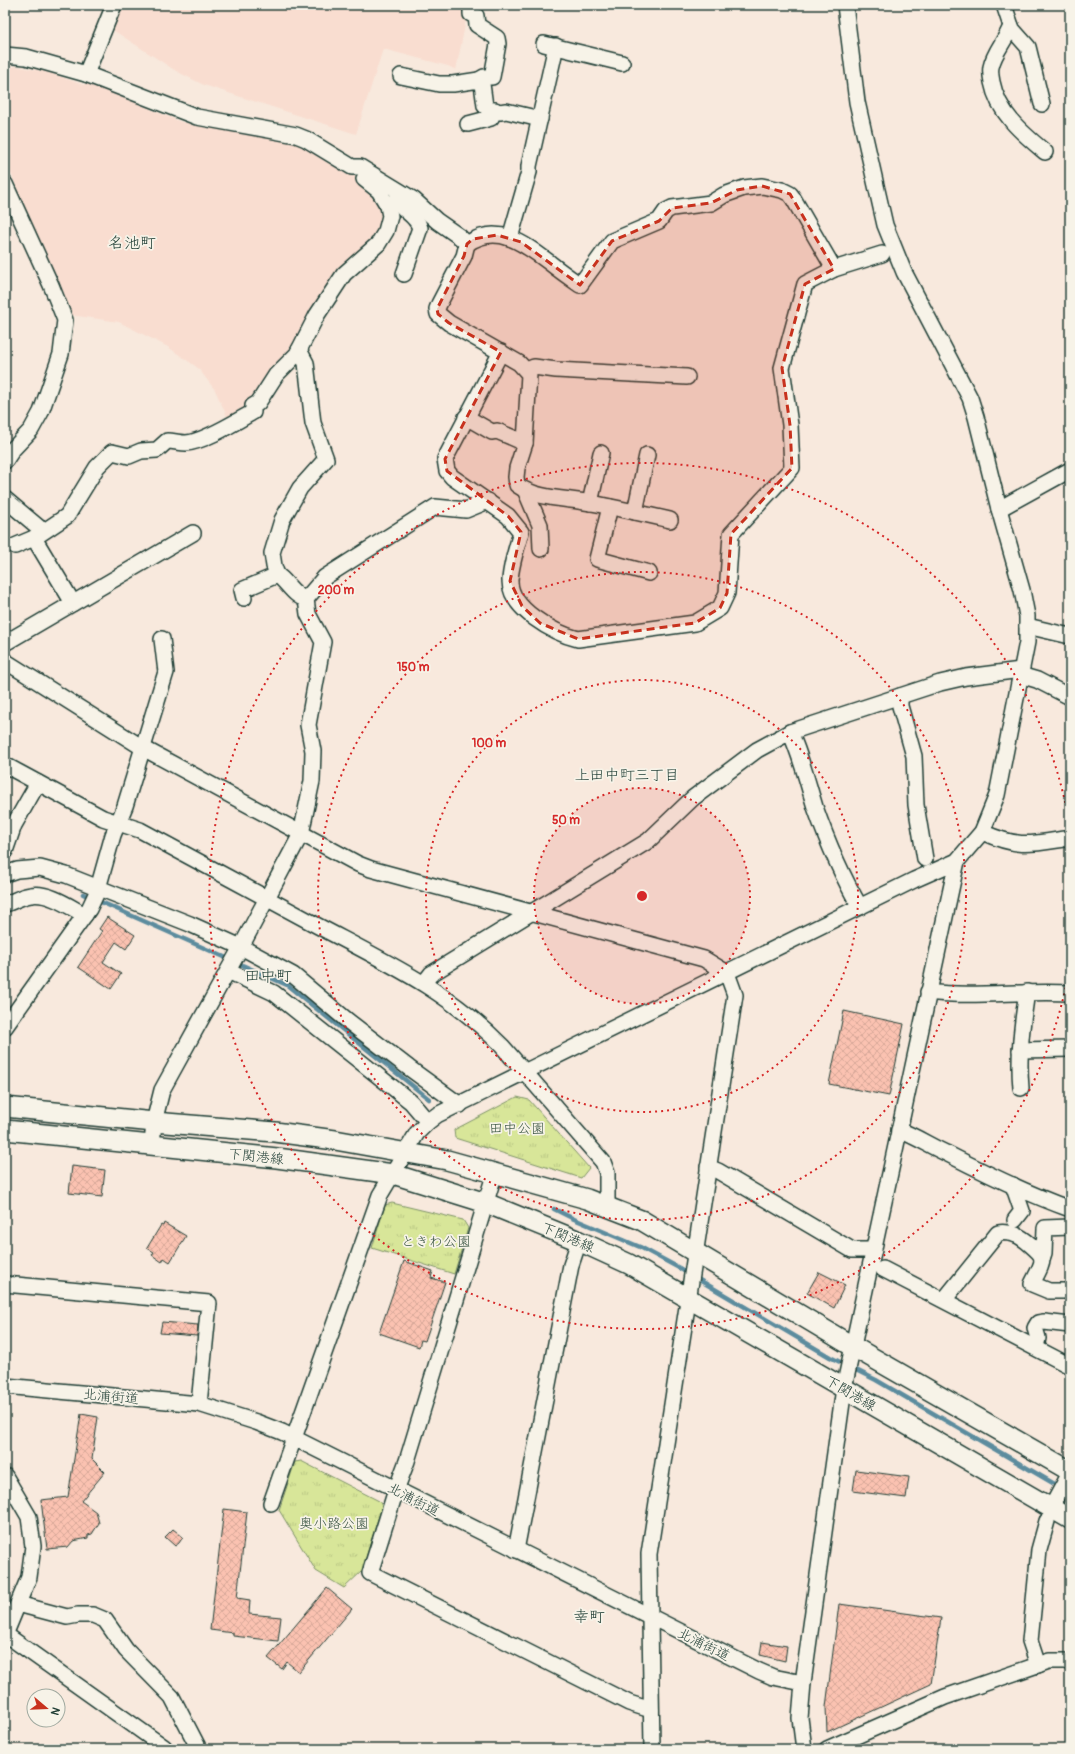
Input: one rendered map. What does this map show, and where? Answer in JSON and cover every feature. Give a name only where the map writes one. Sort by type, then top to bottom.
[{"type":"main road","name":"下関港線","points":[[5,1107],[275,1132],[405,1151],[495,1172],[607,1206],[641,1220],[695,1258],[851,1352],[1069,1475]]},
{"type":"main road","name":"下関港線","points":[[5,1130],[277,1158],[393,1174],[486,1203],[579,1241],[689,1294],[846,1381],[1052,1509],[1070,1518]]},
{"type":"street","points":[[86,74],[114,5]]},
{"type":"street","points":[[401,76],[439,84],[453,84],[479,80],[484,77],[492,77],[498,44],[497,38],[477,25],[476,16],[471,14],[470,11],[471,5]]},
{"type":"street","points":[[271,1503],[380,1195],[417,1132],[428,1122],[523,1072],[914,880],[957,861],[982,832],[996,795],[1027,642],[1027,626],[1022,590],[970,398],[904,272],[885,225],[857,102],[845,5]]},
{"type":"street","points":[[1004,5],[1011,26],[1028,46],[1042,104]]},
{"type":"street","points":[[1011,26],[991,68],[993,86],[997,98],[1009,118],[1022,132],[1045,152]]},
{"type":"street","points":[[510,238],[529,172],[528,166],[540,119],[550,45],[622,63]]},
{"type":"street","points":[[5,55],[26,57],[86,74],[196,117],[296,135],[318,145],[352,167],[360,177],[379,191],[390,212],[389,224],[384,237],[344,274],[317,315],[295,357],[276,375],[258,403],[253,406],[253,412],[198,440],[186,443],[167,441],[157,450],[140,451],[129,456],[112,452],[97,467],[76,504],[67,516],[38,535],[15,546]]},
{"type":"street","points":[[479,80],[482,84],[485,106],[489,109],[500,112],[506,110],[540,119]]},
{"type":"street","points":[[468,124],[491,118],[495,110]]},
{"type":"street","points":[[352,167],[360,167],[414,200],[437,221],[460,237],[467,244]]},
{"type":"street","points":[[5,184],[8,200],[51,284],[64,320],[61,354],[41,412],[31,430],[13,449],[5,461]]},
{"type":"street","points":[[670,520],[590,503],[540,496],[526,492],[517,485],[516,477],[518,460],[525,442],[530,381],[527,370],[519,363],[501,352],[449,323],[438,314],[437,309],[439,304],[464,256],[467,244],[481,236],[497,235],[510,238],[521,242],[534,250],[580,285],[612,241],[659,221],[662,216],[672,208],[711,204],[724,195],[736,190],[762,186],[775,188],[790,194],[834,269]]},
{"type":"street","points":[[398,191],[397,198],[399,203],[415,218],[420,228],[404,274]]},
{"type":"street","points":[[501,352],[445,459],[447,471],[452,477],[508,516],[521,532],[510,581],[513,593],[522,606],[540,623],[565,636],[578,639],[695,623],[720,608],[727,593],[731,534],[792,468],[790,425],[782,368],[805,284],[834,269],[882,254]]},
{"type":"street","points":[[299,350],[306,363],[313,424],[326,459],[300,488],[282,520],[272,553],[277,574],[289,588],[302,598],[306,598]]},
{"type":"street","points":[[527,370],[534,368],[687,377]]},
{"type":"street","points":[[466,418],[492,432],[497,431],[525,442]]},
{"type":"street","points":[[590,503],[601,453]]},
{"type":"street","points":[[636,512],[647,455]]},
{"type":"street","points":[[999,509],[1070,470]]},
{"type":"street","points":[[526,492],[540,525],[541,549]]},
{"type":"street","points":[[5,499],[38,535],[73,603]]},
{"type":"street","points":[[152,1145],[154,1122],[162,1090],[240,949],[301,834],[312,781],[313,751],[308,726],[323,642],[308,614],[306,598],[325,577],[435,507],[466,510],[488,501]]},
{"type":"street","points":[[610,507],[597,559],[650,572]]},
{"type":"street","points":[[5,643],[194,533]]},
{"type":"street","points":[[244,598],[242,590],[277,574]]},
{"type":"street","points":[[1027,626],[1070,636]]},
{"type":"street","points":[[5,1027],[87,912],[98,889],[113,835],[118,824],[166,672],[162,639]]},
{"type":"street","points":[[5,662],[142,748],[358,864],[371,869],[704,959],[727,973],[735,995],[649,1554],[652,1749]]},
{"type":"street","points":[[424,983],[431,974],[648,840],[693,798],[757,750],[790,732],[940,683],[966,677],[1020,672],[1070,697]]},
{"type":"street","points":[[900,696],[900,706],[914,756],[916,805],[925,859]]},
{"type":"street","points":[[790,732],[798,748],[823,829],[850,890],[860,907]]},
{"type":"street","points":[[5,765],[118,824],[140,830],[407,972],[459,1006],[502,1046],[523,1072],[603,1162],[607,1173],[607,1206]]},
{"type":"street","points":[[5,851],[14,826],[38,783]]},
{"type":"street","points":[[982,832],[1001,840],[1016,844],[1047,843],[1070,838]]},
{"type":"street","points":[[804,1749],[800,1718],[803,1683],[846,1381],[957,861]]},
{"type":"street","points":[[5,874],[30,869],[46,869],[72,877],[98,889],[190,924],[293,974],[348,1021],[409,1068],[460,1104]]},
{"type":"street","points":[[5,904],[32,894],[41,895],[87,912]]},
{"type":"street","points":[[229,969],[274,993],[411,1102],[428,1122]]},
{"type":"street","points":[[928,992],[951,995],[1028,992],[1070,993]]},
{"type":"street","points":[[1021,1088],[1019,1070],[1020,1034],[1028,992]]},
{"type":"street","points":[[1020,1050],[1070,1050]]},
{"type":"street","points":[[899,1130],[918,1137],[948,1155],[1013,1186],[1070,1209]]},
{"type":"street","points":[[708,1167],[718,1171],[852,1250],[874,1250]]},
{"type":"street","points":[[495,1172],[407,1461],[396,1490],[370,1572],[629,1703],[652,1710]]},
{"type":"street","points":[[1013,1186],[1022,1211],[1015,1220]]},
{"type":"street","points":[[1070,1228],[1045,1228],[1044,1253],[1032,1284],[1049,1291],[1070,1291]]},
{"type":"street","points":[[944,1300],[998,1233],[1016,1234],[1038,1251],[1042,1259]]},
{"type":"street","points":[[516,1550],[571,1265],[579,1241]]},
{"type":"street","points":[[883,1269],[1064,1362]]},
{"type":"street","points":[[5,1284],[209,1302],[199,1404]]},
{"type":"street","points":[[1036,1347],[1038,1338],[1035,1328],[1038,1323],[1044,1322],[1070,1326]]},
{"type":"street","name":"北浦街道","points":[[5,1386],[199,1404],[256,1422],[294,1438],[651,1618],[768,1675],[803,1683]]},
{"type":"street","points":[[1038,1665],[1030,1641],[1039,1550],[1052,1509],[1069,1475]]},
{"type":"street","points":[[5,1476],[28,1517],[33,1546],[29,1577],[5,1635],[164,1747],[164,1749]]},
{"type":"street","points":[[18,1604],[67,1617],[93,1615],[105,1620],[126,1650],[172,1697],[199,1749]]},
{"type":"street","points":[[827,1749],[945,1698],[1049,1661],[1065,1661],[1070,1663]]},
{"type":"highlighted area","points":[[762,186],[790,194],[834,269],[805,284],[782,368],[790,425],[792,468],[731,534],[727,593],[720,608],[695,623],[578,639],[540,623],[522,606],[510,581],[521,532],[508,516],[447,471],[445,459],[501,352],[449,323],[438,314],[437,309],[464,256],[467,244],[473,239],[497,235],[521,242],[580,285],[612,241],[659,221],[672,208],[711,203],[737,190]]},
{"type":"shaded area","points":[[121,5],[469,5],[456,70],[448,66],[383,49],[356,134],[204,85],[176,71],[113,30]]},
{"type":"shaded area","points":[[15,66],[47,72],[84,85],[86,82],[181,122],[290,140],[306,145],[370,186],[386,212],[380,237],[257,401],[230,423],[215,390],[198,368],[168,347],[119,322],[71,315],[26,212],[11,173],[11,68]]},
{"type":"green space","name":"田中公園","points":[[517,1097],[529,1100],[589,1168],[581,1178],[455,1138],[454,1130]]},
{"type":"green space","name":"ときわ公園","points":[[392,1203],[463,1220],[468,1228],[454,1274],[372,1248],[385,1205]]},
{"type":"green space","name":"奥小路公園","points":[[301,1461],[379,1501],[382,1506],[362,1571],[344,1588],[316,1571],[279,1510],[295,1462]]},
{"type":"building","points":[[107,917],[135,935],[126,949],[116,942],[103,962],[121,974],[111,989],[78,967],[102,931],[99,929]]},
{"type":"building","points":[[844,1011],[904,1024],[889,1096],[829,1084]]},
{"type":"building","points":[[72,1166],[105,1170],[102,1197],[69,1193]]},
{"type":"building","points":[[164,1223],[186,1236],[170,1262],[164,1258],[162,1262],[152,1255],[154,1252],[147,1248],[161,1225],[163,1226]]},
{"type":"building","points":[[404,1261],[433,1271],[431,1278],[445,1282],[425,1341],[421,1340],[419,1347],[379,1333]]},
{"type":"building","points":[[819,1272],[845,1285],[834,1308],[807,1293]]},
{"type":"building","points":[[162,1322],[198,1325],[197,1336],[160,1333]]},
{"type":"building","points":[[81,1414],[98,1417],[92,1459],[105,1472],[81,1501],[96,1512],[99,1523],[92,1534],[88,1535],[88,1538],[73,1541],[68,1547],[47,1549],[41,1500],[68,1497]]},
{"type":"building","points":[[856,1470],[909,1477],[906,1498],[853,1491]]},
{"type":"building","points":[[224,1509],[247,1512],[237,1598],[250,1600],[249,1614],[281,1617],[278,1641],[233,1636],[233,1633],[210,1630]]},
{"type":"building","points":[[173,1529],[183,1537],[175,1546],[165,1537]]},
{"type":"building","points":[[327,1588],[352,1609],[299,1672],[287,1662],[282,1669],[268,1658]]},
{"type":"building","points":[[839,1604],[941,1618],[931,1684],[827,1732],[826,1707]]},
{"type":"building","points":[[762,1642],[787,1646],[785,1661],[760,1655]]},
{"type":"waterway","points":[[83,894],[287,985],[429,1099]]},
{"type":"waterway","points":[[554,1209],[640,1247],[679,1268],[830,1357],[876,1380],[1070,1493]]},
{"type":"district","name":"名池町","points":[[132,242]]},
{"type":"district","name":"上田中町三丁目","points":[[627,775]]},
{"type":"district","name":"田中町","points":[[268,975]]},
{"type":"district","name":"幸町","points":[[589,1616]]}]
